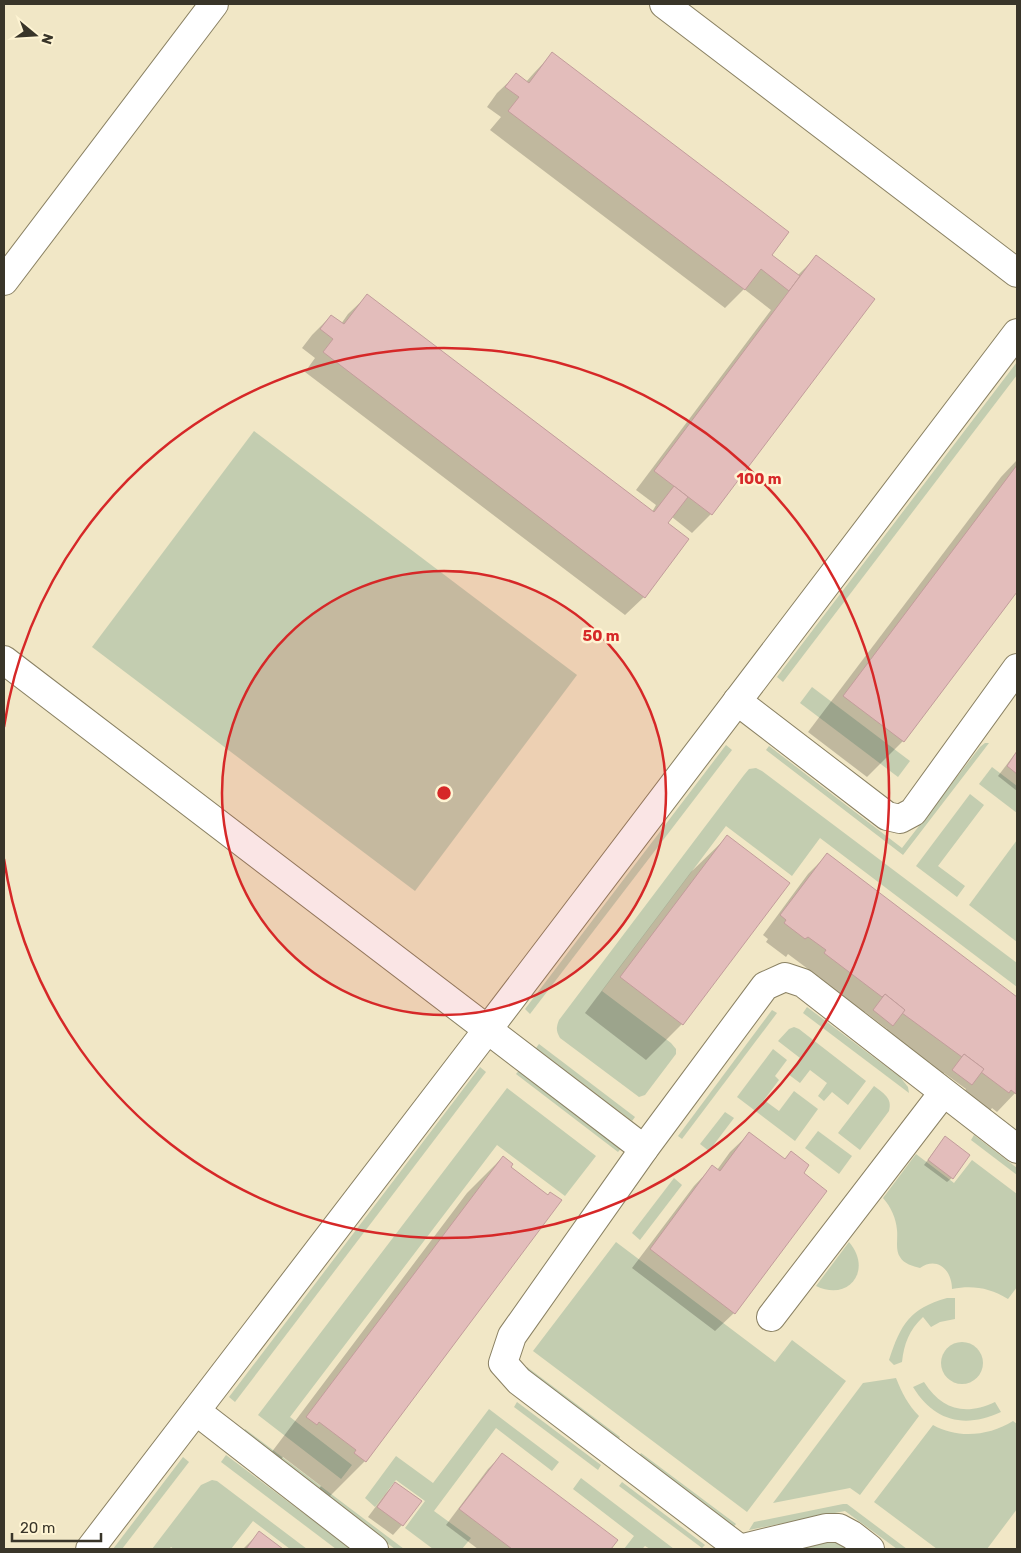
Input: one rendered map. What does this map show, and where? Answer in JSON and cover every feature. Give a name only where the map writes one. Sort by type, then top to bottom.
[{"type":"street","points":[[4,280],[214,4]]},
{"type":"street","points":[[664,4],[1017,273]]},
{"type":"street","points":[[90,1549],[1017,333]]},
{"type":"street","points":[[4,660],[644,1149]]},
{"type":"street","points":[[737,701],[887,816],[900,819],[912,812],[1017,668]]},
{"type":"street","points":[[870,1549],[839,1528],[826,1528],[740,1549],[519,1381],[504,1363],[512,1336],[644,1149],[765,986],[785,977],[804,983],[1017,1149]]},
{"type":"street","points":[[771,1317],[943,1092]]},
{"type":"street","points":[[196,1412],[374,1549]]},
{"type":"green space","points":[[1017,362],[1017,375],[783,682],[777,677]]},
{"type":"green space","points":[[254,431],[577,675],[415,891],[92,647]]},
{"type":"green space","points":[[812,687],[910,761],[898,777],[800,703]]},
{"type":"green space","points":[[985,743],[989,743],[903,855],[766,750],[769,746],[902,848]]},
{"type":"green space","points":[[726,745],[732,750],[530,1014],[525,1009]]},
{"type":"green space","points":[[992,767],[1017,786],[1017,813],[979,784]]},
{"type":"green space","points":[[756,768],[1017,963],[1017,987],[820,838],[792,876],[726,826],[602,991],[671,1043],[676,1049],[676,1054],[645,1095],[639,1097],[560,1038],[557,1025],[744,775],[749,769]]},
{"type":"green space","points":[[970,794],[984,805],[938,866],[965,886],[957,897],[916,866]]},
{"type":"green space","points":[[1017,840],[1017,942],[969,905]]},
{"type":"green space","points":[[807,1007],[900,1077],[908,1087],[909,1093],[803,1013]]},
{"type":"green space","points":[[772,1010],[777,1013],[682,1139],[678,1136]]},
{"type":"green space","points":[[794,1027],[866,1081],[848,1105],[832,1092],[824,1101],[818,1096],[827,1083],[810,1070],[800,1083],[788,1074],[800,1058],[778,1041],[789,1029]]},
{"type":"green space","points":[[539,1044],[635,1117],[632,1121],[536,1048]]},
{"type":"green space","points":[[773,1049],[787,1060],[775,1076],[779,1080],[764,1100],[779,1111],[794,1091],[818,1109],[795,1141],[737,1097]]},
{"type":"green space","points":[[480,1067],[486,1072],[235,1402],[229,1397]]},
{"type":"green space","points":[[520,1069],[622,1147],[618,1152],[516,1074]]},
{"type":"green space","points":[[874,1086],[888,1099],[890,1103],[889,1111],[860,1150],[838,1133]]},
{"type":"green space","points":[[507,1088],[596,1156],[565,1196],[497,1145],[290,1417],[352,1465],[341,1479],[258,1415]]},
{"type":"green space","points":[[725,1112],[734,1118],[709,1151],[700,1144]]},
{"type":"green space","points":[[818,1131],[852,1156],[839,1174],[805,1148]]},
{"type":"green space","points":[[974,1135],[1017,1168],[1017,1175],[971,1140]]},
{"type":"green space","points":[[916,1154],[954,1183],[972,1160],[1017,1194],[1017,1287],[1008,1299],[995,1292],[981,1288],[952,1289],[949,1276],[938,1264],[926,1265],[920,1268],[906,1263],[898,1254],[896,1221],[891,1209],[883,1198]]},
{"type":"green space","points":[[674,1178],[682,1185],[640,1240],[632,1233]]},
{"type":"green space","points":[[616,1242],[775,1362],[792,1340],[846,1381],[747,1512],[533,1351]]},
{"type":"green space","points":[[849,1242],[856,1253],[859,1263],[858,1272],[854,1280],[838,1290],[828,1290],[816,1286]]},
{"type":"green space","points":[[947,1298],[955,1298],[955,1319],[940,1322],[931,1327],[923,1317],[914,1327],[908,1338],[902,1362],[894,1365],[889,1360],[898,1337],[908,1320],[924,1307]]},
{"type":"green space","points":[[966,1342],[974,1345],[980,1351],[983,1363],[980,1375],[974,1381],[958,1384],[950,1381],[944,1375],[941,1359],[944,1351],[950,1345]]},
{"type":"green space","points":[[527,1367],[620,1437],[616,1442],[524,1372]]},
{"type":"green space","points":[[896,1378],[912,1408],[919,1416],[860,1495],[850,1488],[773,1503],[863,1383]]},
{"type":"green space","points":[[924,1382],[938,1399],[955,1408],[974,1409],[995,1402],[1001,1412],[975,1420],[962,1421],[951,1419],[930,1408],[921,1399],[913,1387]]},
{"type":"green space","points":[[517,1402],[601,1465],[598,1470],[514,1407]]},
{"type":"green space","points":[[489,1409],[559,1462],[552,1471],[496,1428],[434,1511],[471,1538],[462,1549],[433,1549],[405,1528],[425,1501],[396,1480],[375,1507],[365,1498],[396,1456],[433,1483]]},
{"type":"green space","points":[[1013,1421],[1017,1424],[1017,1509],[987,1549],[937,1549],[874,1502],[933,1425],[953,1432],[973,1434],[994,1430]]},
{"type":"green space","points":[[245,1429],[404,1549],[395,1549],[242,1434]]},
{"type":"green space","points":[[641,1453],[736,1524],[732,1529],[638,1457]]},
{"type":"green space","points":[[226,1455],[351,1549],[336,1549],[221,1462]]},
{"type":"green space","points":[[183,1457],[189,1462],[122,1549],[113,1549]]},
{"type":"green space","points":[[581,1478],[674,1549],[650,1549],[645,1546],[642,1549],[624,1549],[634,1536],[573,1489]]},
{"type":"green space","points":[[212,1480],[217,1481],[307,1549],[290,1549],[253,1521],[231,1549],[174,1549],[171,1547],[169,1549],[152,1549],[201,1485]]},
{"type":"green space","points":[[622,1482],[705,1545],[702,1548],[619,1486]]},
{"type":"green space","points":[[847,1504],[907,1549],[897,1549],[845,1511],[749,1530],[754,1522]]},
{"type":"green space","points":[[831,1540],[838,1542],[848,1549],[789,1549]]},
{"type":"building","points":[[552,52],[789,232],[772,255],[800,276],[789,291],[761,269],[745,290],[508,111],[519,97],[505,87],[516,73],[529,83]]},
{"type":"building","points":[[816,255],[875,299],[712,515],[654,471]]},
{"type":"building","points":[[367,294],[654,512],[674,486],[688,497],[668,523],[689,539],[645,598],[323,352],[333,339],[320,329],[331,315],[344,324]]},
{"type":"building","points":[[1017,465],[1017,592],[904,742],[843,696]]},
{"type":"building","points":[[1017,751],[1017,774],[1007,766]]},
{"type":"building","points":[[727,835],[790,883],[683,1025],[620,977]]},
{"type":"building","points":[[827,853],[1017,997],[1016,1094],[1011,1090],[1009,1093],[981,1072],[984,1069],[964,1054],[962,1057],[902,1013],[905,1010],[885,994],[882,997],[824,953],[826,950],[808,937],[805,939],[784,923],[786,920],[780,915]]},
{"type":"building","points":[[885,994],[905,1010],[893,1026],[873,1010]]},
{"type":"building","points":[[964,1054],[984,1069],[972,1085],[952,1070]]},
{"type":"building","points":[[749,1132],[785,1159],[791,1151],[809,1165],[804,1173],[827,1191],[735,1314],[650,1249],[712,1165],[720,1171]]},
{"type":"building","points":[[945,1136],[970,1155],[953,1179],[928,1160]]},
{"type":"building","points":[[503,1156],[513,1164],[511,1167],[548,1195],[550,1192],[562,1200],[366,1462],[354,1453],[356,1450],[319,1422],[317,1425],[306,1417]]},
{"type":"building","points":[[502,1453],[618,1540],[611,1549],[512,1549],[459,1509]]},
{"type":"building","points":[[395,1482],[422,1501],[403,1526],[377,1507]]},
{"type":"building","points":[[259,1531],[283,1549],[246,1549]]}]
